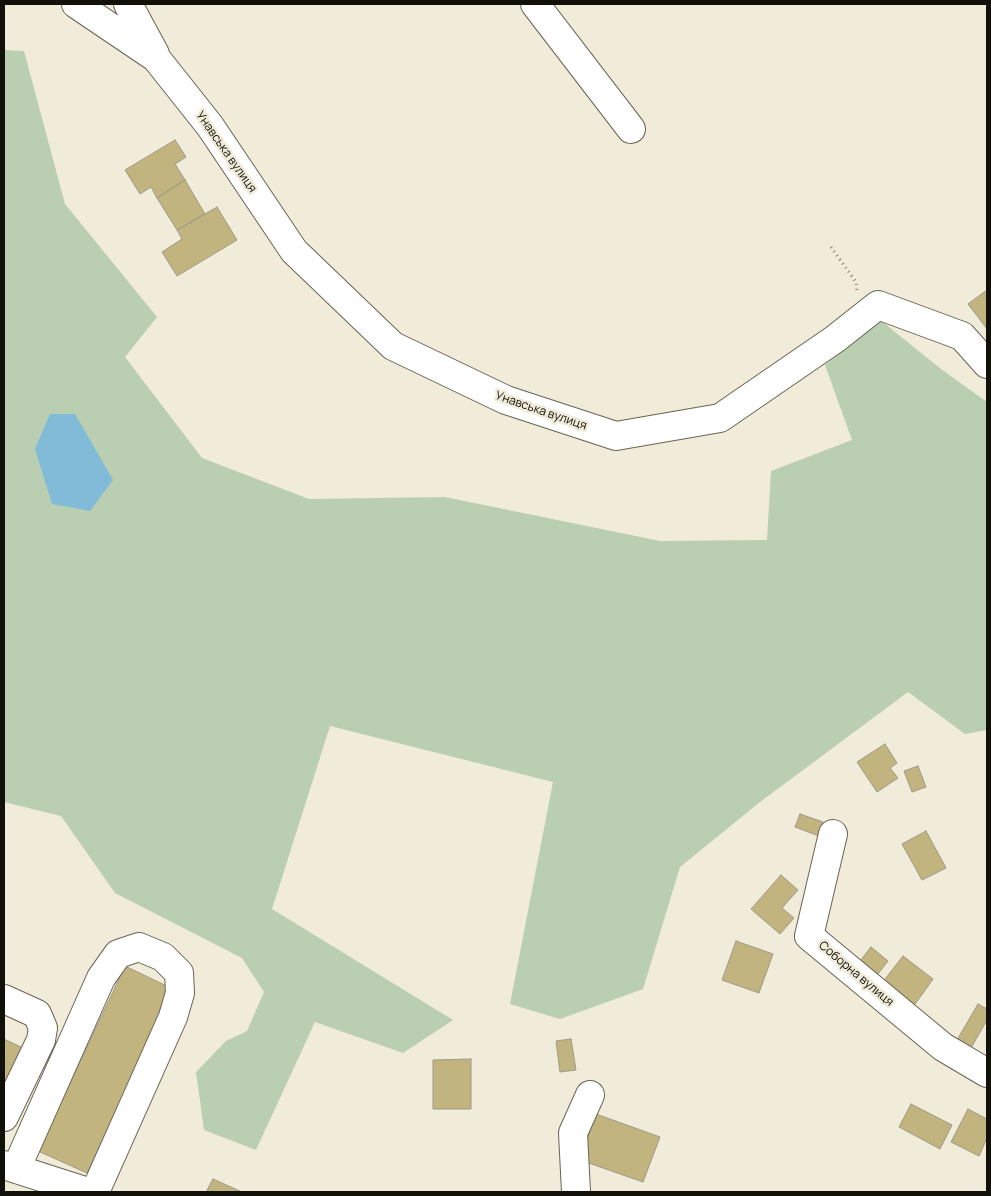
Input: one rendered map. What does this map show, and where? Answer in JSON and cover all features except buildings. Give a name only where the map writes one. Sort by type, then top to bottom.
[{"type":"street","name":"Унавська вулиця","points":[[76,4],[156,58]]},
{"type":"street","name":"Унавська вулиця","points":[[128,4],[156,58],[210,126],[294,251],[392,346],[506,400],[616,436],[720,418],[835,339],[878,305],[962,336],[987,364]]},
{"type":"street","points":[[535,4],[631,129]]},
{"type":"street","name":"Соборна вулиця","points":[[833,834],[809,936],[944,1047],[987,1073]]},
{"type":"street","points":[[88,1192],[10,1168],[101,978],[118,954],[139,947],[163,957],[179,973],[180,993],[173,1017],[95,1192]]},
{"type":"street","points":[[4,999],[37,1014],[43,1028],[42,1040],[4,1117]]},
{"type":"street","points":[[576,1192],[573,1133],[590,1095]]},
{"type":"path","points":[[831,247],[856,282],[857,301],[846,330]]},
{"type":"green space","points":[[4,50],[24,51],[65,204],[157,317],[125,357],[202,458],[309,499],[445,497],[660,541],[767,540],[771,471],[852,440],[825,365],[879,319],[941,369],[987,402],[987,730],[965,734],[908,692],[760,802],[680,867],[643,989],[560,1019],[510,1004],[553,782],[330,726],[272,909],[453,1020],[403,1053],[315,1022],[256,1150],[204,1130],[196,1072],[226,1041],[247,1031],[264,992],[242,958],[115,893],[61,816],[4,802]]},
{"type":"water","points":[[50,414],[75,414],[113,480],[90,511],[52,504],[35,449]]}]
